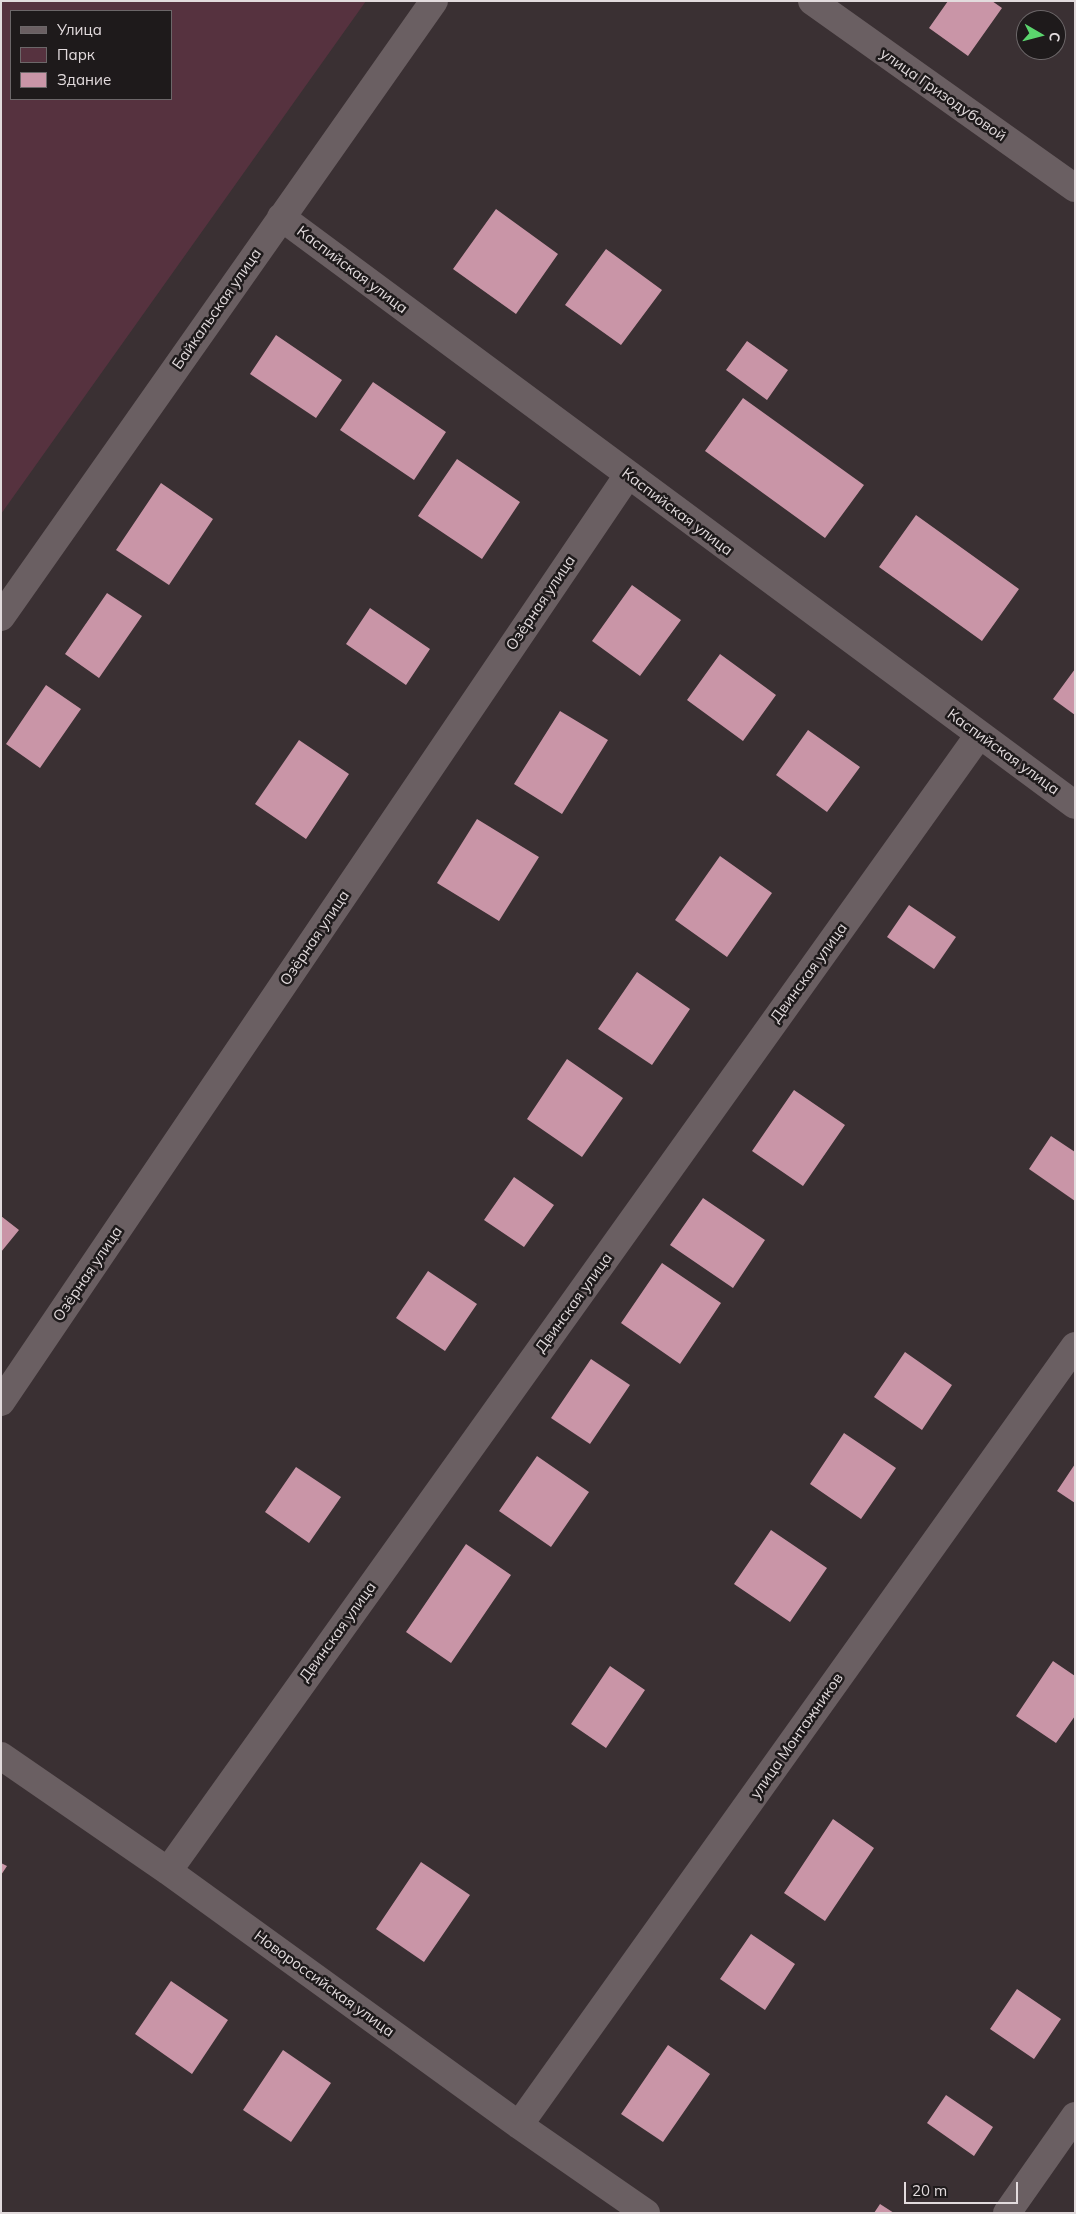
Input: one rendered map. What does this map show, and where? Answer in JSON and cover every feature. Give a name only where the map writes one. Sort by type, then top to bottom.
[{"type":"street","name":"Байкальская улица","points":[[1,617],[434,1]]},
{"type":"street","name":"улица Гризодубовой","points":[[812,1],[1075,188]]},
{"type":"street","name":"Каспийская улица","points":[[281,217],[1075,805]]},
{"type":"street","name":"Озёрная улица","points":[[1,1402],[628,475]]},
{"type":"street","name":"Двинская улица","points":[[168,1870],[979,735]]},
{"type":"street","name":"улица Монтажников","points":[[519,2125],[1075,1346]]},
{"type":"street","name":"Новороссийская улица","points":[[1,1756],[168,1870],[519,2125],[646,2213]]},
{"type":"street","points":[[1007,2213],[1075,2116]]},
{"type":"green space","points":[[1,1],[366,1],[1,514]]},
{"type":"building","points":[[948,1],[992,1],[1002,8],[968,56],[929,28]]},
{"type":"building","points":[[496,209],[558,254],[516,314],[453,269]]},
{"type":"building","points":[[606,249],[662,290],[621,345],[565,305]]},
{"type":"building","points":[[276,335],[342,380],[316,418],[250,374]]},
{"type":"building","points":[[747,341],[788,370],[767,400],[726,370]]},
{"type":"building","points":[[373,382],[446,432],[414,480],[340,430]]},
{"type":"building","points":[[743,398],[864,485],[825,538],[705,451]]},
{"type":"building","points":[[457,459],[520,502],[482,559],[418,516]]},
{"type":"building","points":[[161,483],[213,519],[169,585],[116,550]]},
{"type":"building","points":[[916,515],[1019,589],[982,641],[879,567]]},
{"type":"building","points":[[632,585],[681,620],[640,676],[592,641]]},
{"type":"building","points":[[107,593],[142,616],[99,678],[65,654]]},
{"type":"building","points":[[370,608],[430,649],[406,685],[346,644]]},
{"type":"building","points":[[720,654],[776,695],[743,741],[687,700]]},
{"type":"building","points":[[1075,669],[1075,715],[1053,699]]},
{"type":"building","points":[[46,685],[81,709],[40,768],[6,744]]},
{"type":"building","points":[[560,711],[608,740],[562,814],[514,784]]},
{"type":"building","points":[[808,730],[860,767],[827,812],[776,775]]},
{"type":"building","points":[[299,740],[349,774],[306,839],[255,804]]},
{"type":"building","points":[[477,819],[539,857],[499,921],[437,883]]},
{"type":"building","points":[[720,856],[772,893],[727,957],[675,920]]},
{"type":"building","points":[[909,905],[956,937],[934,969],[887,937]]},
{"type":"building","points":[[637,972],[690,1009],[652,1065],[598,1029]]},
{"type":"building","points":[[567,1059],[623,1098],[582,1157],[527,1119]]},
{"type":"building","points":[[794,1090],[845,1125],[803,1186],[752,1151]]},
{"type":"building","points":[[1051,1136],[1075,1152],[1075,1201],[1029,1169]]},
{"type":"building","points":[[514,1177],[554,1205],[524,1247],[484,1220]]},
{"type":"building","points":[[703,1198],[765,1240],[733,1288],[670,1245]]},
{"type":"building","points":[[1,1216],[19,1230],[1,1252]]},
{"type":"building","points":[[662,1263],[721,1303],[680,1364],[621,1323]]},
{"type":"building","points":[[428,1271],[477,1304],[445,1351],[396,1318]]},
{"type":"building","points":[[905,1352],[952,1385],[922,1430],[874,1397]]},
{"type":"building","points":[[591,1359],[630,1385],[590,1444],[551,1418]]},
{"type":"building","points":[[844,1433],[896,1468],[861,1519],[810,1484]]},
{"type":"building","points":[[537,1456],[589,1492],[551,1547],[499,1511]]},
{"type":"building","points":[[1075,1464],[1075,1503],[1057,1491]]},
{"type":"building","points":[[296,1467],[341,1497],[309,1543],[265,1512]]},
{"type":"building","points":[[771,1530],[827,1568],[790,1622],[734,1584]]},
{"type":"building","points":[[466,1544],[511,1575],[451,1663],[406,1632]]},
{"type":"building","points":[[1053,1661],[1075,1676],[1075,1716],[1056,1743],[1016,1716]]},
{"type":"building","points":[[610,1666],[645,1690],[606,1748],[571,1724]]},
{"type":"building","points":[[833,1819],[874,1848],[825,1921],[784,1893]]},
{"type":"building","points":[[421,1862],[470,1895],[424,1962],[376,1929]]},
{"type":"building","points":[[1,1863],[7,1866],[1,1875]]},
{"type":"building","points":[[751,1934],[795,1964],[765,2010],[720,1979]]},
{"type":"building","points":[[171,1981],[228,2020],[192,2074],[135,2034]]},
{"type":"building","points":[[1017,1989],[1061,2019],[1034,2059],[990,2029]]},
{"type":"building","points":[[668,2045],[710,2074],[663,2142],[621,2114]]},
{"type":"building","points":[[283,2050],[331,2083],[291,2142],[243,2110]]},
{"type":"building","points":[[946,2095],[993,2127],[974,2156],[927,2123]]},
{"type":"building","points":[[880,2204],[894,2213],[874,2213]]}]
